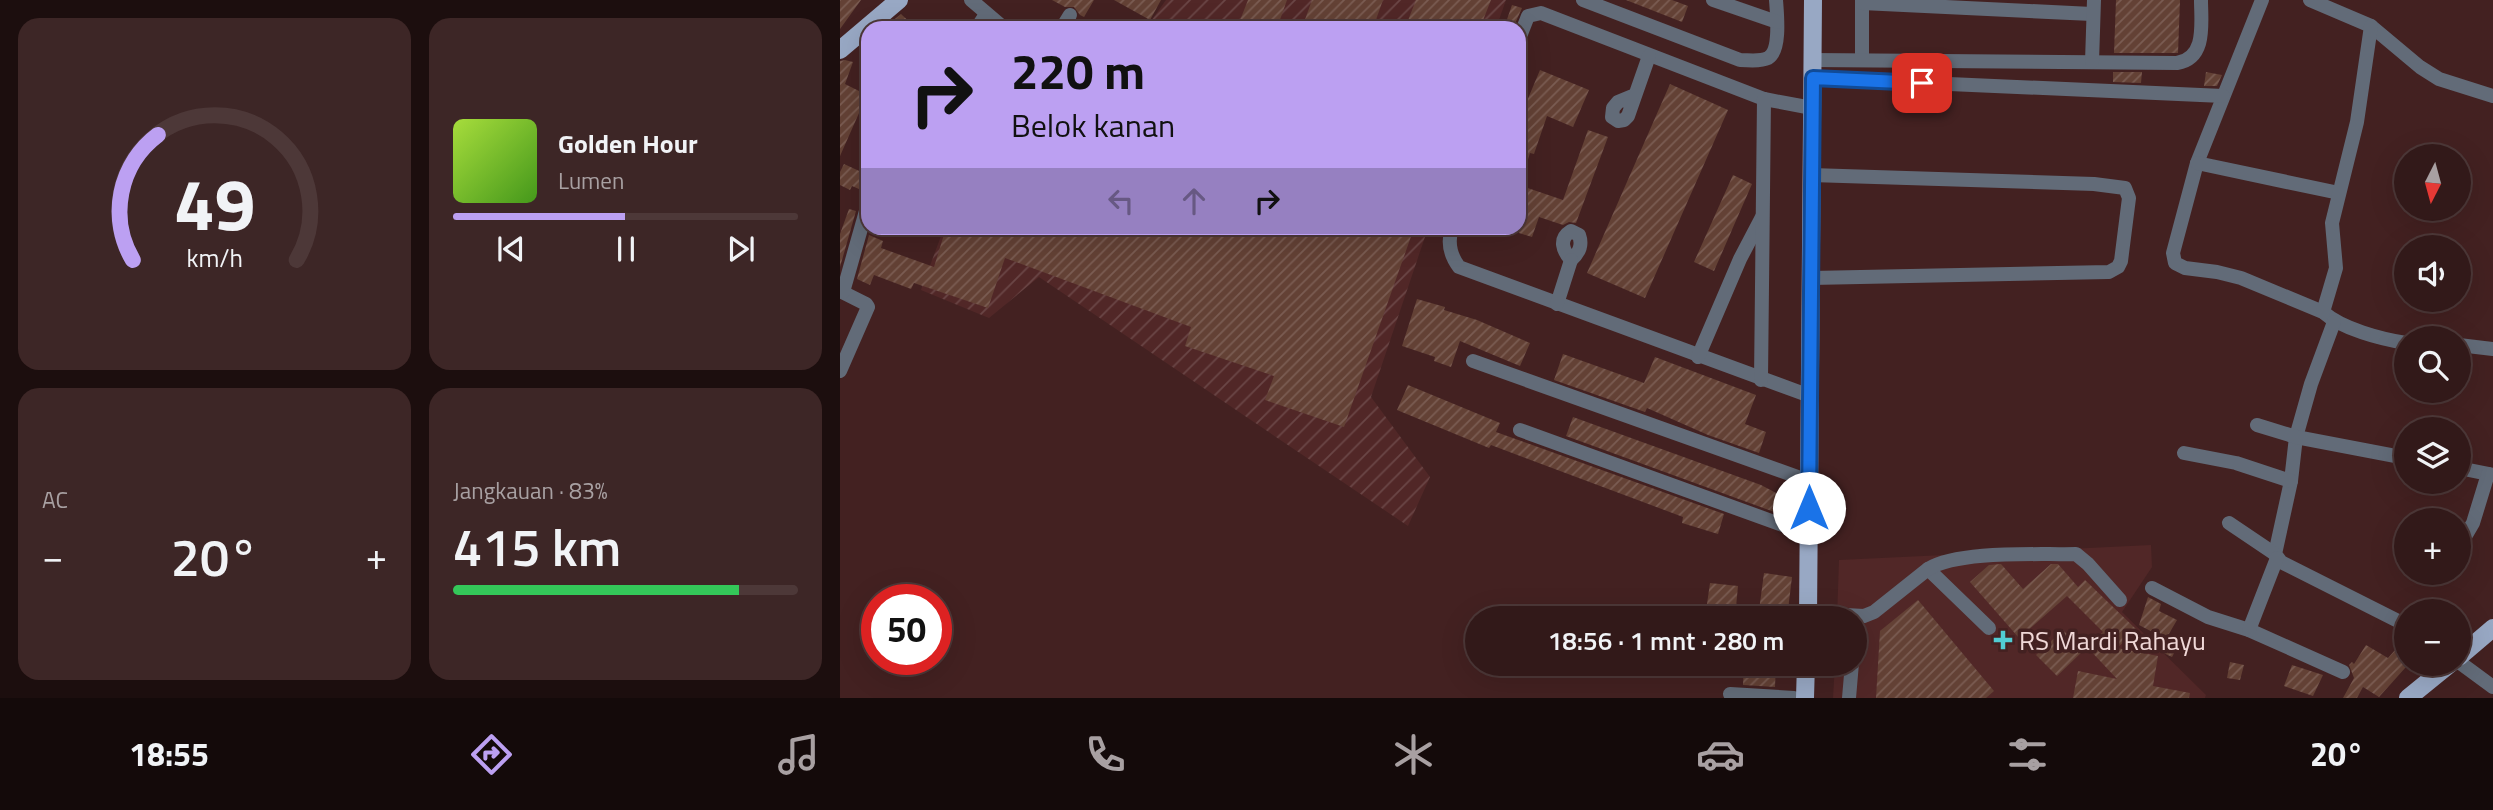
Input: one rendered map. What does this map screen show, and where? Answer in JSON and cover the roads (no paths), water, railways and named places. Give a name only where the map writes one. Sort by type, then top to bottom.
[{"type":"main road","points":[[874,21],[899,0]]},
{"type":"main road","points":[[1808,606],[1813,0]]},
{"type":"main road","points":[[840,50],[861,32]]},
{"type":"main road","points":[[2471,649],[2493,628]]},
{"type":"main road","points":[[1805,698],[1806,676]]},
{"type":"main road","points":[[2408,698],[2435,676]]},
{"type":"street","points":[[971,0],[995,21]]},
{"type":"street","points":[[1583,0],[1740,60],[1767,59],[1773,54],[1777,44],[1776,0]]},
{"type":"street","points":[[1713,0],[1777,22]]},
{"type":"street","points":[[1812,60],[2160,64],[2184,62],[2196,52],[2201,37],[2201,0]]},
{"type":"street","points":[[2262,0],[2197,163],[2173,253],[2175,263],[2185,268],[2241,278],[2329,317],[2394,341]]},
{"type":"street","points":[[2310,0],[2371,26],[2429,74],[2451,84],[2493,96]]},
{"type":"street","points":[[1862,60],[1862,2],[2093,7],[2092,62]]},
{"type":"street","points":[[1526,21],[1528,16],[1541,13],[1649,57],[1764,99],[1812,108]]},
{"type":"street","points":[[982,21],[986,14]]},
{"type":"street","points":[[2249,630],[2276,556],[2291,481],[2296,437],[2329,317],[2336,268],[2332,232],[2357,122],[2371,26]]},
{"type":"street","points":[[1635,95],[1649,57]]},
{"type":"street","points":[[1813,78],[2223,96]]},
{"type":"street","points":[[1761,380],[1764,99]]},
{"type":"street","points":[[2197,163],[2339,193]]},
{"type":"street","points":[[1811,174],[2094,184],[2125,188],[2129,198],[2121,261],[2118,267],[2109,272],[1811,278]]},
{"type":"street","points":[[1698,356],[1740,259],[1764,213]]},
{"type":"street","points":[[840,371],[868,307],[841,291],[861,227]]},
{"type":"street","points":[[1449,235],[1450,255],[1459,267],[1810,396]]},
{"type":"street","points":[[1740,259],[1763,275]]},
{"type":"street","points":[[1557,303],[1571,260]]},
{"type":"street","points":[[2471,345],[2492,344]]},
{"type":"street","points":[[1473,361],[1809,481]]},
{"type":"street","points":[[2257,425],[2296,437],[2394,456]]},
{"type":"street","points":[[1520,430],[1810,535]]},
{"type":"street","points":[[2183,453],[2235,463],[2291,481]]},
{"type":"street","points":[[2471,471],[2490,475],[2471,526]]},
{"type":"street","points":[[2229,523],[2276,556],[2394,619]]},
{"type":"street","points":[[1867,615],[1928,569],[1959,557],[2076,554],[2120,600]]},
{"type":"street","points":[[1928,569],[1989,628]]},
{"type":"street","points":[[2152,588],[2208,617],[2249,630],[2343,672]]},
{"type":"street","points":[[2471,670],[2493,687]]},
{"type":"street","points":[[1849,698],[1851,676]]},
{"type":"street","points":[[1730,694],[1794,698]]},
{"type":"place","name":"RS Mardi Rahayu","points":[[2003,640]]}]
